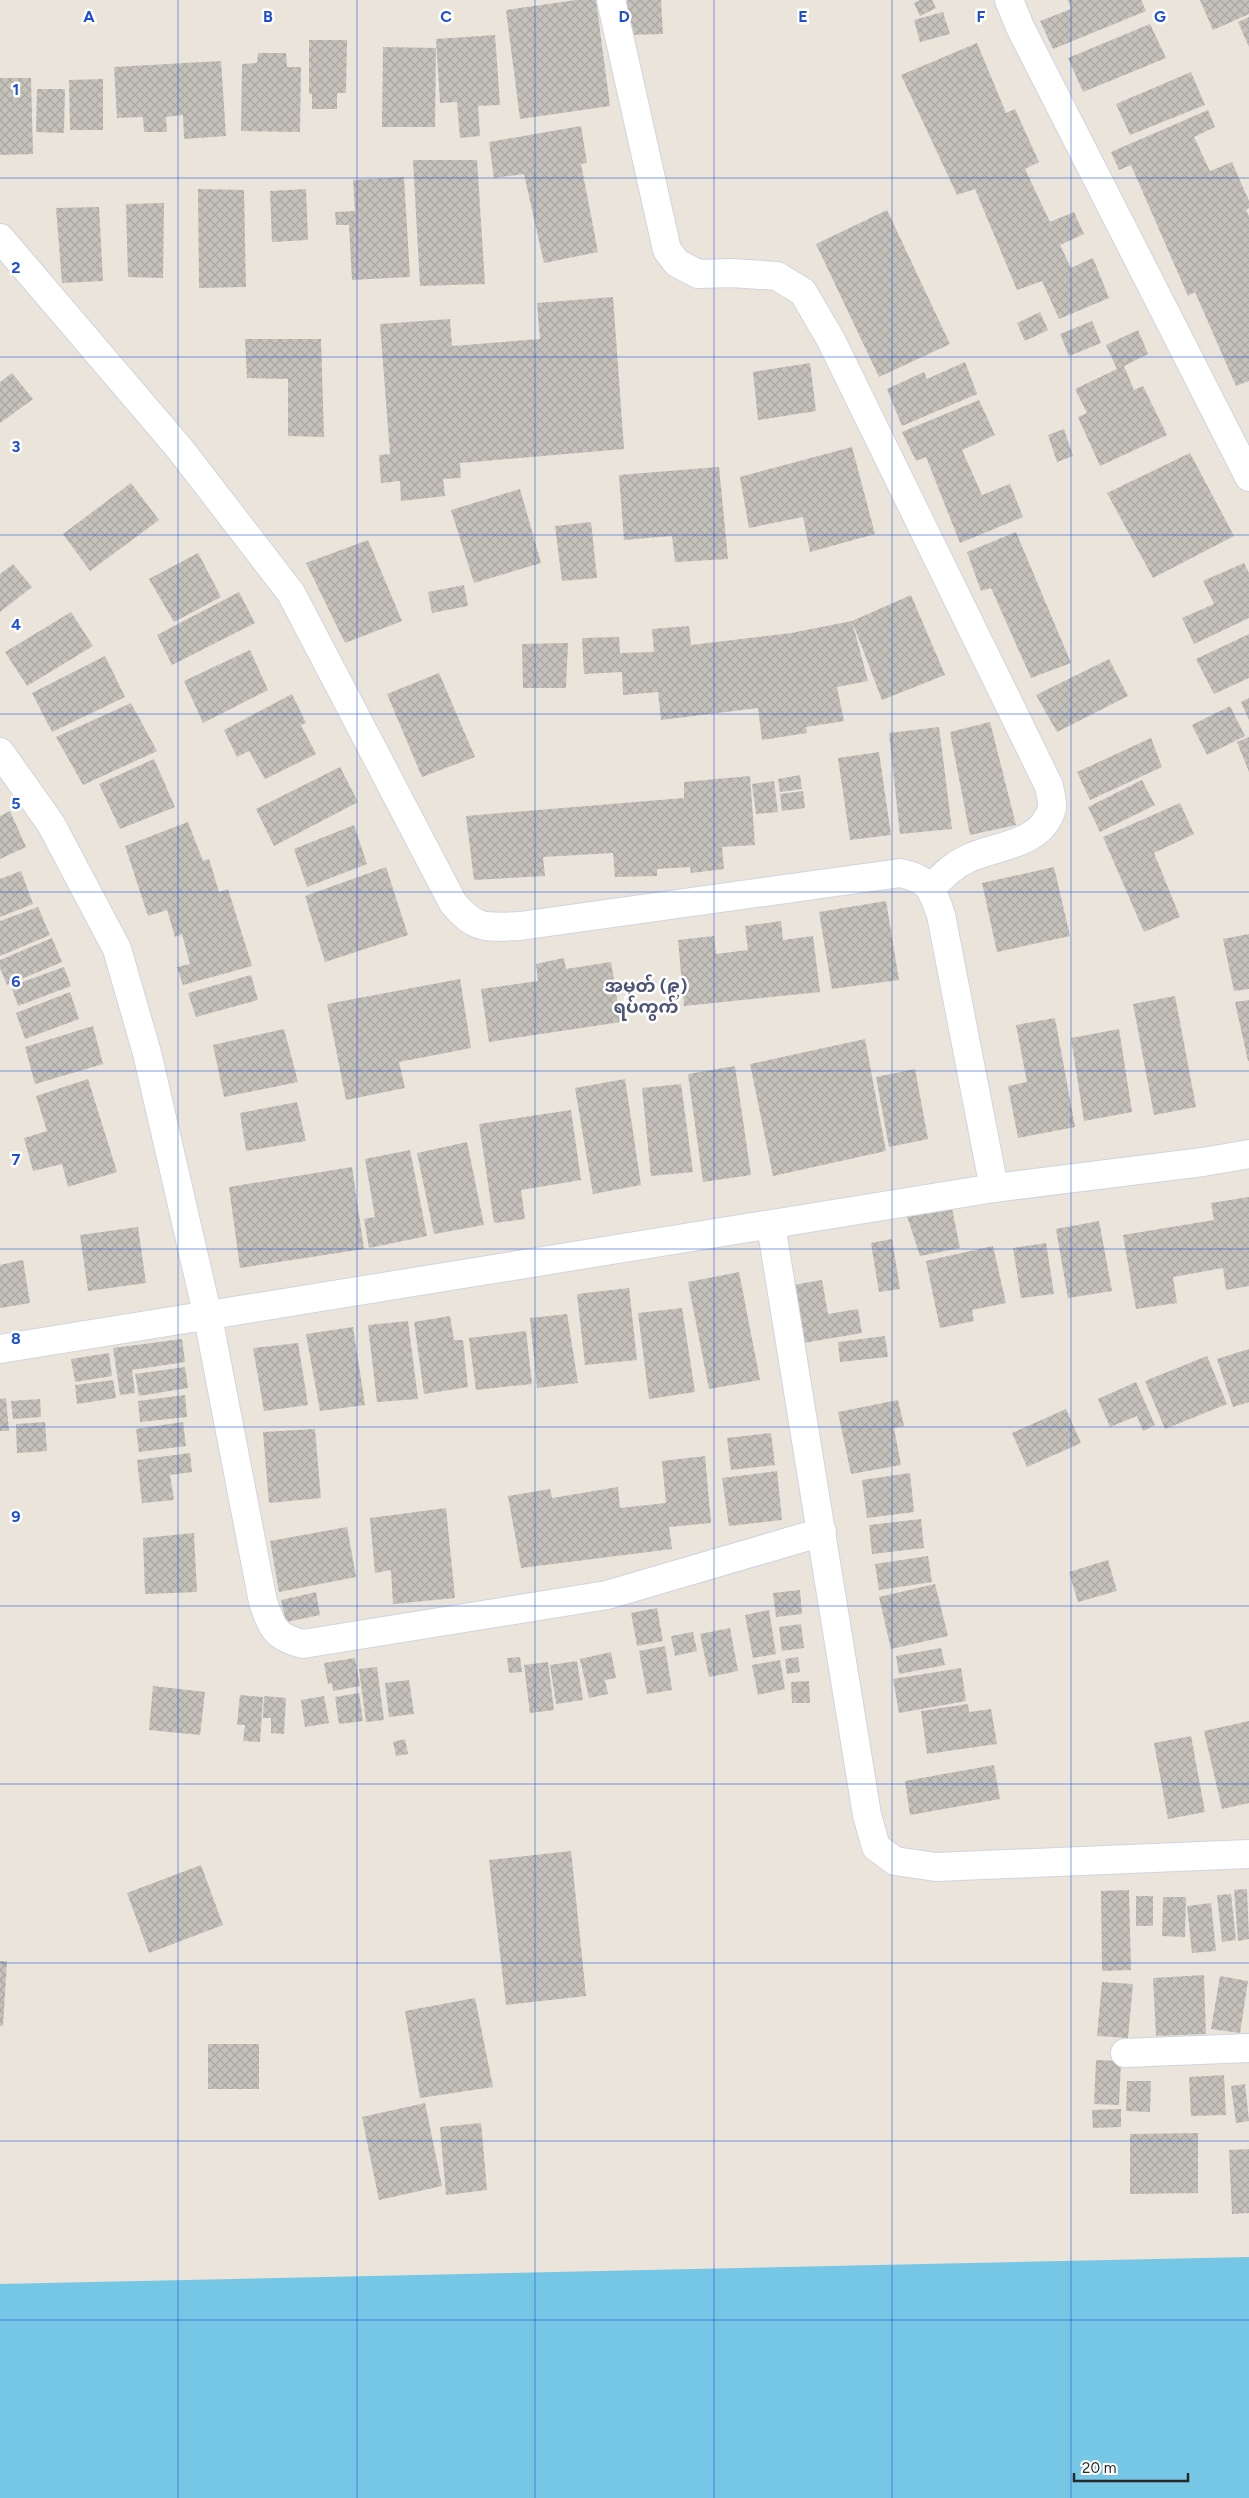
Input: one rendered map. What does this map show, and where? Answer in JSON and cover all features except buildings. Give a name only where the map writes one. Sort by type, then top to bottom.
[{"type":"street","points":[[611,0],[668,250],[678,263],[698,274],[731,273],[777,276],[803,292],[832,340],[1049,786],[1052,808],[1041,828],[1024,840],[950,868],[931,888]]},
{"type":"street","points":[[1009,0],[1020,27],[1249,477]]},
{"type":"street","points":[[0,238],[180,449],[291,593],[453,903],[467,920],[488,927],[520,926],[900,873],[916,876],[931,888],[941,915],[994,1188]]},
{"type":"street","points":[[0,752],[51,824],[117,949],[147,1053],[208,1317],[263,1602],[271,1627],[285,1639],[303,1644],[606,1595],[822,1532]]},
{"type":"street","points":[[0,1349],[208,1317],[994,1188],[1194,1164],[1249,1154]]},
{"type":"street","points":[[771,1225],[867,1815],[876,1847],[895,1861],[936,1868],[1249,1854]]},
{"type":"street","points":[[1124,2053],[1249,2048]]},
{"type":"water","points":[[1249,2257],[1249,2498],[0,2498],[0,2284]]},
{"type":"district","name":"အမှတ် (၉) ရပ်ကွက်","points":[[646,996]]}]
